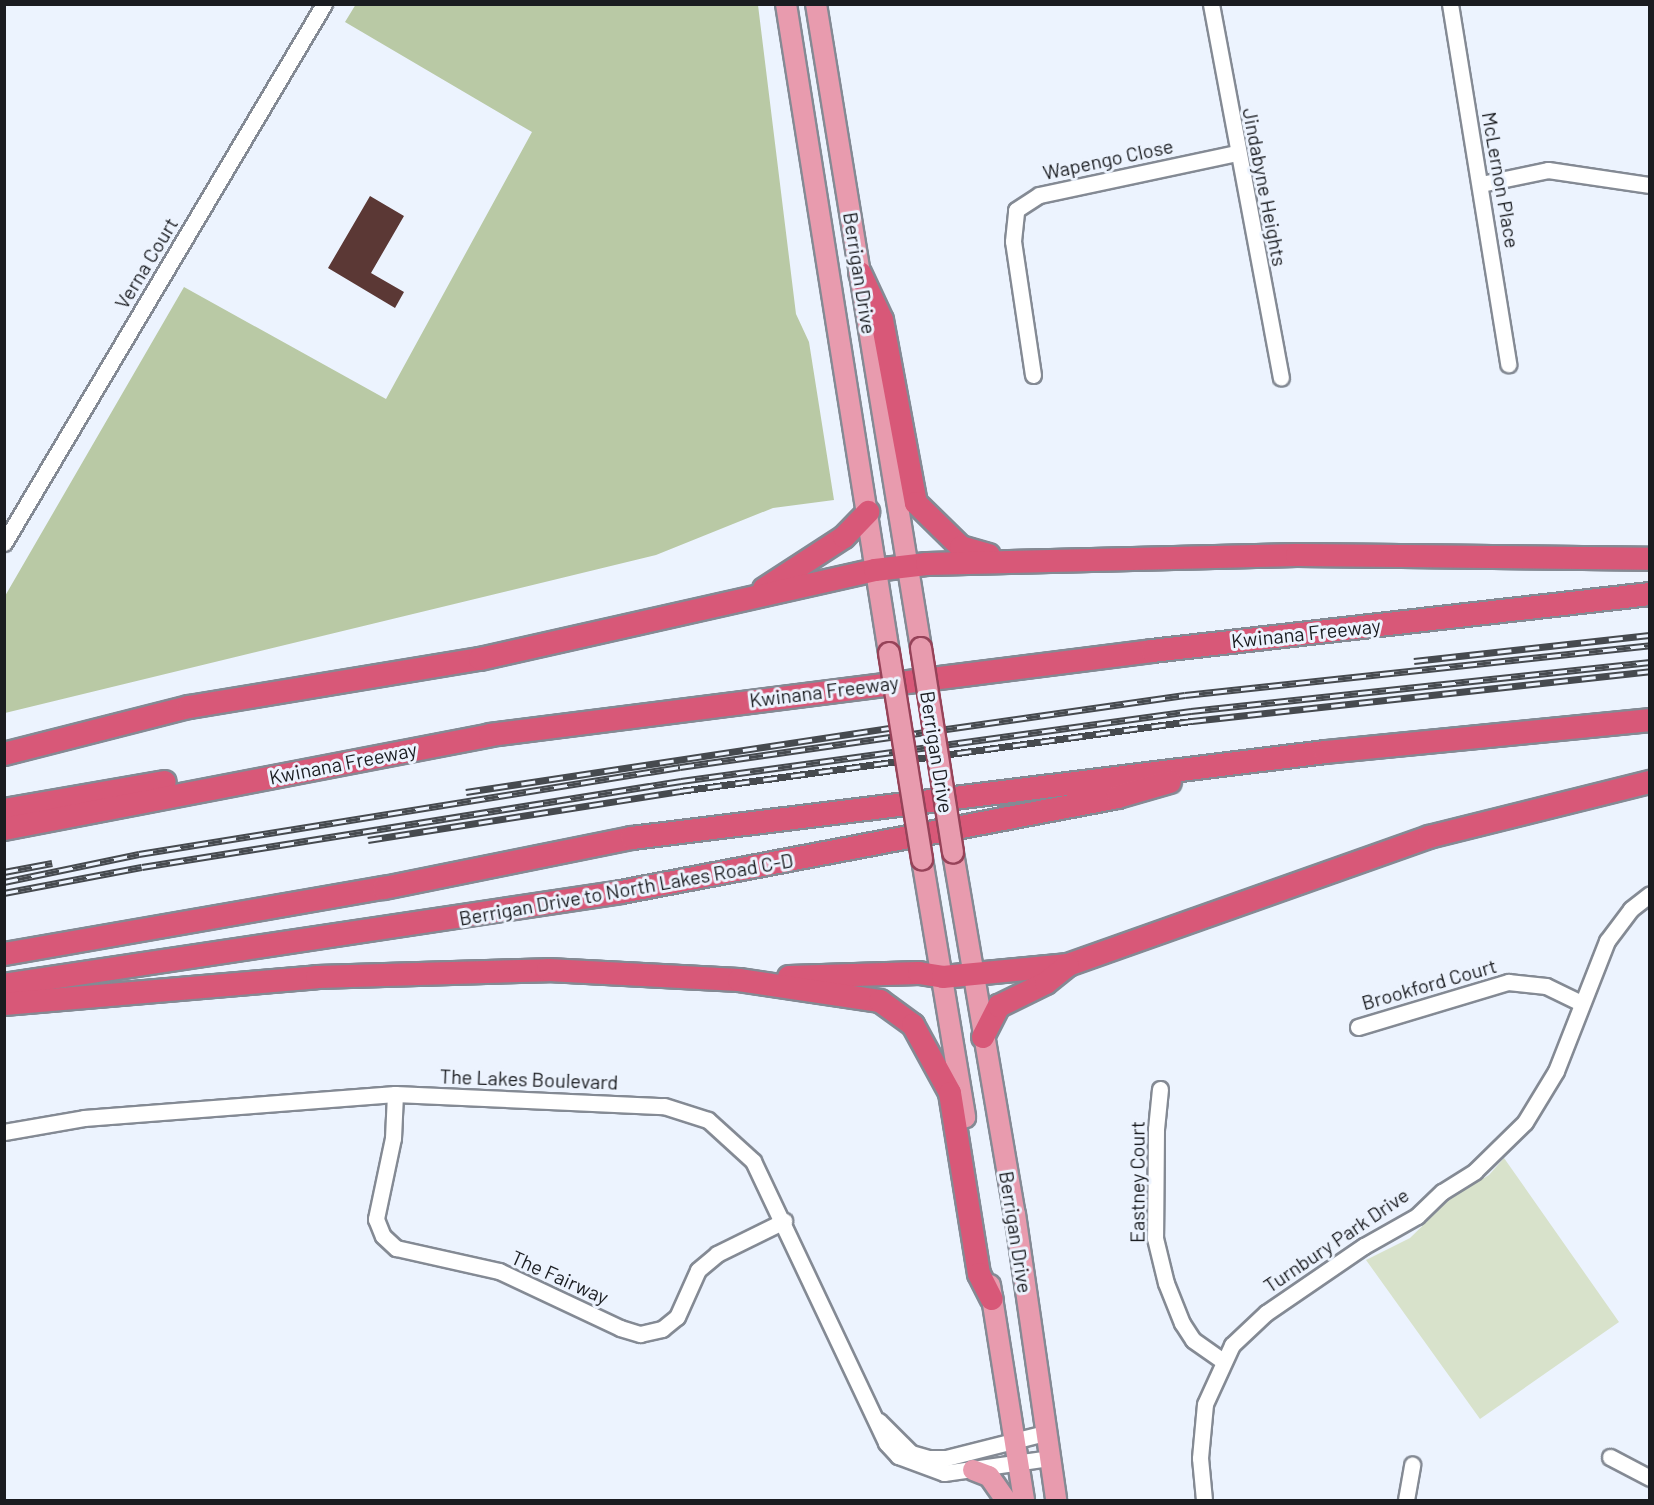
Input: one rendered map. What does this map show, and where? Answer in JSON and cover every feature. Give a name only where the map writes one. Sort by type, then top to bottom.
[{"type":"highway","points":[[860,273],[882,320],[916,503],[961,547],[1014,561]]},
{"type":"highway","points":[[744,600],[844,537],[868,512]]},
{"type":"highway","points":[[4,754],[189,707],[480,659],[875,570],[1014,561],[1297,555],[1650,559]]},
{"type":"highway","name":"Kwinana Freeway","points":[[4,829],[490,735],[655,712],[1650,594]]},
{"type":"highway","points":[[4,954],[384,888],[632,838],[1240,762],[1650,720]]},
{"type":"highway","points":[[4,810],[288,761],[327,765]]},
{"type":"highway","name":"Berrigan Drive to North Lakes Road C-D","points":[[4,985],[523,909],[813,858],[1119,797],[1240,762]]},
{"type":"highway","points":[[4,1004],[317,977],[548,970],[739,980],[919,973],[943,977],[1068,965],[1429,837],[1650,782]]},
{"type":"highway","points":[[983,1037],[999,1006],[1046,983],[1068,965]]},
{"type":"highway","points":[[739,980],[880,1001],[913,1025],[951,1093],[979,1274],[992,1299]]},
{"type":"main road","name":"Berrigan Drive","points":[[786,4],[868,512],[875,570],[943,977],[992,1299],[1020,1462],[1024,1500]]},
{"type":"main road","name":"Berrigan Drive","points":[[816,4],[983,1037],[1015,1214],[1056,1500]]},
{"type":"main road","points":[[973,1470],[989,1476],[1006,1500]]},
{"type":"street","name":"Verna Court","points":[[4,543],[324,4]]},
{"type":"street","name":"Jindabyne Heights","points":[[1211,4],[1236,153],[1281,378]]},
{"type":"street","name":"McLernon Place","points":[[1449,4],[1482,184],[1508,364]]},
{"type":"street","name":"Wapengo Close","points":[[1033,375],[1013,241],[1016,210],[1039,195],[1236,153]]},
{"type":"street","points":[[1482,184],[1548,170],[1650,185]]},
{"type":"street","name":"Turnbury Park Drive","points":[[1204,1500],[1200,1476],[1203,1423],[1208,1395],[1222,1360],[1254,1322],[1364,1246],[1417,1216],[1435,1197],[1475,1171],[1525,1122],[1544,1094],[1607,941],[1631,909],[1650,894]]},
{"type":"street","name":"Brookford Court","points":[[1358,1027],[1508,982],[1546,986],[1581,1003]]},
{"type":"street","name":"Eastney Court","points":[[1160,1089],[1156,1129],[1158,1249],[1182,1323],[1194,1340],[1222,1360]]},
{"type":"street","name":"The Lakes Boulevard","points":[[4,1132],[84,1118],[395,1094],[664,1106],[708,1120],[753,1161],[784,1221],[886,1443],[910,1463],[944,1473],[1049,1458]]},
{"type":"street","name":"The Fairway","points":[[395,1094],[393,1138],[376,1219],[383,1236],[396,1248],[510,1275],[620,1328],[640,1334],[662,1329],[677,1317],[698,1270],[717,1254],[784,1221]]},
{"type":"street","name":"The Lakes Boulevard","points":[[875,1417],[911,1453],[929,1458],[984,1450],[1016,1438],[1045,1432]]},
{"type":"street","points":[[1610,1457],[1650,1478]]},
{"type":"street","points":[[1406,1500],[1412,1465]]},
{"type":"green space","points":[[356,4],[758,5],[796,314],[809,342],[834,500],[773,508],[656,555],[5,713],[5,596],[184,287],[386,399],[532,132],[345,22]]},
{"type":"green space","points":[[1504,1158],[1619,1322],[1480,1419],[1366,1260],[1410,1238],[1450,1199],[1489,1175]]},
{"type":"building","points":[[370,196],[404,216],[371,273],[404,292],[395,308],[328,268]]},
{"type":"railway","points":[[1414,661],[1650,635]]},
{"type":"railway","points":[[4,882],[139,854],[680,767],[1185,695],[1650,645]]},
{"type":"railway","points":[[4,893],[142,867],[681,781],[1191,711],[1650,662]]},
{"type":"railway","points":[[368,840],[680,791],[1192,721],[1650,671]]},
{"type":"railway","points":[[466,792],[908,725]]},
{"type":"railway","points":[[4,872],[52,863]]}]
